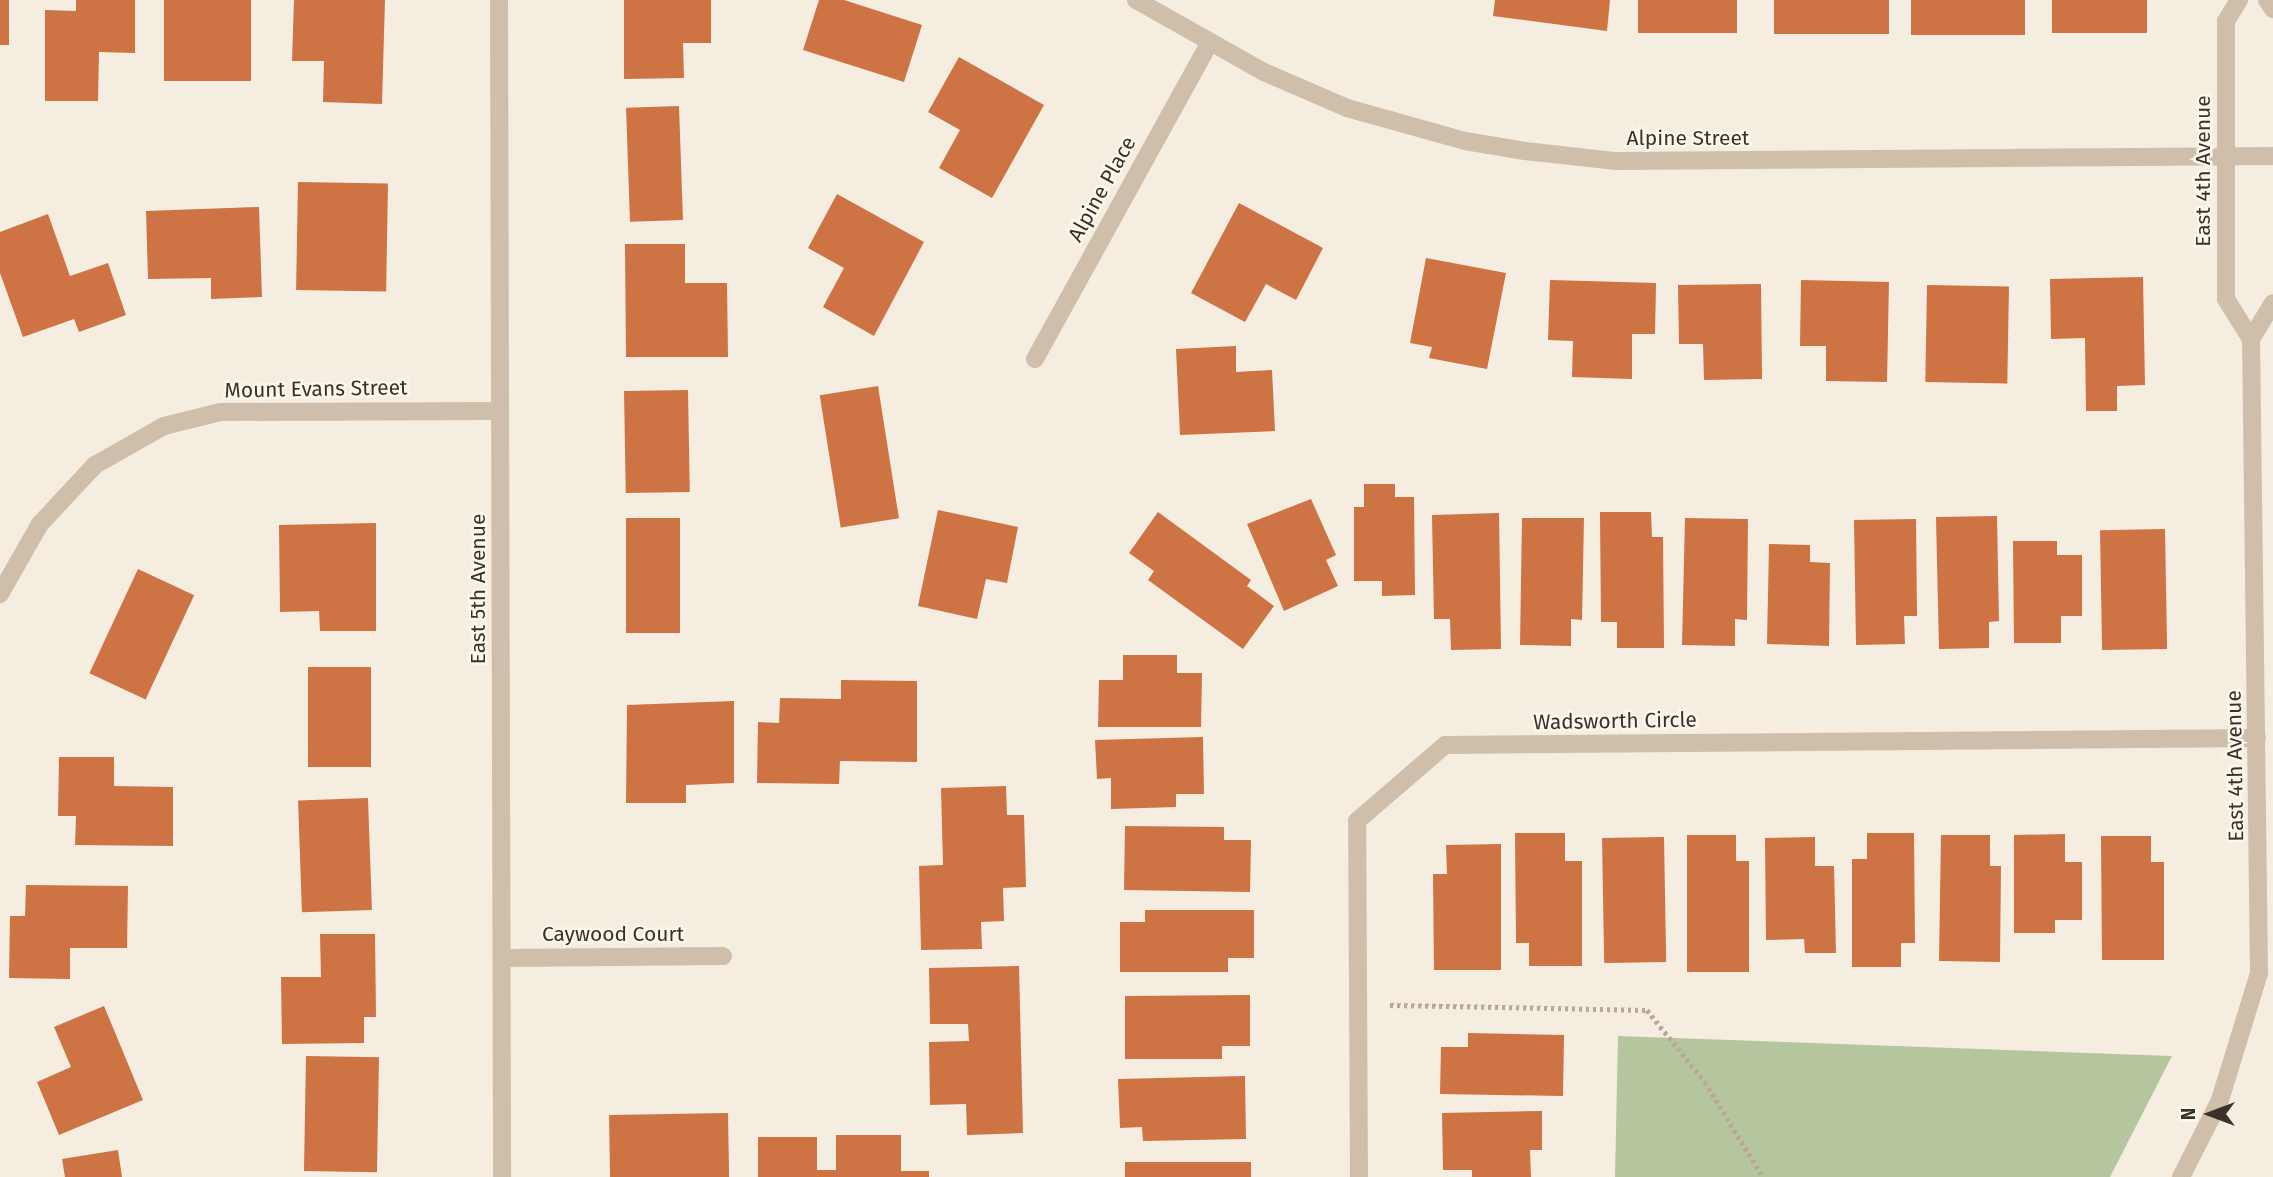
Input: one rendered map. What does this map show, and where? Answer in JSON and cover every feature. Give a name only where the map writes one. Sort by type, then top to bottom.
[{"type":"street","name":"East 5th Avenue","points":[[499,0],[502,1177]]},
{"type":"street","name":"Alpine Street","points":[[1136,0],[1210,42],[1347,108],[1465,141],[1525,151],[1616,161],[2273,156]]},
{"type":"street","name":"East 4th Avenue","points":[[2181,1177],[2220,1100],[2259,973],[2251,339],[2226,299],[2226,21],[2239,0]]},
{"type":"street","points":[[2267,0],[2273,9]]},
{"type":"street","name":"Alpine Place","points":[[1035,359],[1210,42]]},
{"type":"street","points":[[2251,339],[2273,303]]},
{"type":"street","name":"Mount Evans Street","points":[[0,594],[40,524],[95,465],[164,426],[220,412],[500,411]]},
{"type":"street","name":"Wadsworth Circle","points":[[1359,1177],[1357,821],[1445,745],[2258,738]]},
{"type":"street","name":"Caywood Court","points":[[502,958],[723,956]]},
{"type":"path","points":[[1358,1005],[1647,1010],[1700,1075],[1763,1177]]},
{"type":"green space","points":[[1618,1036],[2172,1056],[2110,1177],[1615,1177]]},
{"type":"building","points":[[0,0],[9,0],[9,45],[0,45]]},
{"type":"building","points":[[76,0],[135,0],[135,53],[99,52],[98,101],[45,101],[45,10],[76,11]]},
{"type":"building","points":[[164,0],[251,0],[251,81],[164,81]]},
{"type":"building","points":[[294,0],[385,0],[382,104],[323,102],[324,61],[292,61]]},
{"type":"building","points":[[624,0],[711,0],[711,43],[683,43],[684,78],[624,79]]},
{"type":"building","points":[[819,0],[844,0],[922,25],[904,82],[803,50]]},
{"type":"building","points":[[1495,0],[1610,0],[1607,31],[1493,16]]},
{"type":"building","points":[[1638,0],[1737,0],[1737,33],[1638,33]]},
{"type":"building","points":[[1774,0],[1889,0],[1889,34],[1774,34]]},
{"type":"building","points":[[1911,0],[2025,0],[2025,35],[1911,35]]},
{"type":"building","points":[[2052,0],[2147,0],[2147,33],[2052,33]]},
{"type":"building","points":[[959,57],[1044,105],[992,198],[939,168],[960,130],[928,112]]},
{"type":"building","points":[[679,106],[683,220],[630,222],[626,108]]},
{"type":"building","points":[[298,182],[388,184],[386,292],[296,290]]},
{"type":"building","points":[[837,194],[924,242],[874,336],[823,307],[844,268],[808,248]]},
{"type":"building","points":[[1239,203],[1323,248],[1296,300],[1266,284],[1245,322],[1191,293]]},
{"type":"building","points":[[259,207],[262,297],[211,299],[211,278],[148,279],[146,211]]},
{"type":"building","points":[[48,214],[70,276],[108,263],[126,315],[79,332],[74,319],[23,337],[0,273],[0,232]]},
{"type":"building","points":[[625,244],[685,244],[685,283],[727,283],[728,357],[626,357]]},
{"type":"building","points":[[1426,258],[1506,273],[1487,369],[1429,358],[1432,347],[1410,343]]},
{"type":"building","points":[[2143,277],[2145,385],[2117,386],[2117,411],[2086,411],[2085,338],[2051,339],[2050,279]]},
{"type":"building","points":[[1550,280],[1656,283],[1655,334],[1632,334],[1632,379],[1572,377],[1573,341],[1548,340]]},
{"type":"building","points":[[1801,280],[1889,282],[1887,382],[1826,381],[1826,346],[1800,346]]},
{"type":"building","points":[[1761,284],[1762,379],[1704,380],[1703,344],[1679,344],[1678,285]]},
{"type":"building","points":[[1927,285],[2009,286],[2007,383],[1925,382]]},
{"type":"building","points":[[1236,346],[1236,372],[1272,370],[1275,431],[1180,435],[1176,349]]},
{"type":"building","points":[[878,386],[899,518],[841,528],[820,395]]},
{"type":"building","points":[[688,390],[690,492],[626,493],[624,391]]},
{"type":"building","points":[[1364,484],[1395,484],[1395,497],[1414,497],[1415,595],[1382,596],[1382,581],[1354,581],[1354,507],[1364,507]]},
{"type":"building","points":[[1311,499],[1336,555],[1326,560],[1338,586],[1284,611],[1247,524]]},
{"type":"building","points":[[938,510],[1018,527],[1007,583],[986,579],[977,619],[918,606]]},
{"type":"building","points":[[1158,512],[1251,580],[1247,586],[1274,606],[1243,649],[1148,580],[1154,571],[1129,553]]},
{"type":"building","points":[[1600,512],[1651,512],[1652,537],[1663,537],[1664,648],[1617,648],[1617,622],[1601,622]]},
{"type":"building","points":[[1499,513],[1501,649],[1451,650],[1450,619],[1434,619],[1432,515]]},
{"type":"building","points":[[1997,516],[1999,621],[1989,622],[1989,648],[1939,649],[1936,517]]},
{"type":"building","points":[[626,518],[680,518],[680,633],[626,633]]},
{"type":"building","points":[[1522,518],[1584,518],[1582,620],[1571,619],[1571,646],[1520,645]]},
{"type":"building","points":[[1685,518],[1748,519],[1747,620],[1735,619],[1735,646],[1682,645]]},
{"type":"building","points":[[1916,519],[1917,616],[1904,616],[1905,644],[1856,645],[1854,520]]},
{"type":"building","points":[[376,523],[376,631],[320,631],[319,611],[280,612],[279,525]]},
{"type":"building","points":[[2165,529],[2167,649],[2102,650],[2100,530]]},
{"type":"building","points":[[2013,541],[2057,541],[2057,555],[2082,555],[2082,616],[2061,616],[2061,643],[2014,643]]},
{"type":"building","points":[[1769,544],[1810,545],[1810,562],[1830,563],[1829,646],[1767,644]]},
{"type":"building","points":[[138,569],[194,595],[146,699],[89,673]]},
{"type":"building","points":[[1123,655],[1177,655],[1177,673],[1202,673],[1201,727],[1098,727],[1099,680],[1123,680]]},
{"type":"building","points":[[308,667],[371,667],[371,767],[308,767]]},
{"type":"building","points":[[841,680],[917,681],[917,762],[840,761],[839,784],[757,783],[758,722],[779,723],[780,698],[841,699]]},
{"type":"building","points":[[734,701],[734,783],[686,785],[686,803],[626,803],[627,705]]},
{"type":"building","points":[[1203,737],[1204,794],[1176,794],[1176,807],[1111,809],[1111,778],[1097,779],[1095,740]]},
{"type":"building","points":[[59,757],[114,757],[114,786],[173,787],[173,846],[75,845],[76,816],[58,816]]},
{"type":"building","points":[[1006,786],[1007,815],[1024,815],[1026,887],[1003,888],[1004,921],[981,922],[982,949],[921,950],[919,866],[943,865],[941,788]]},
{"type":"building","points":[[368,798],[372,910],[302,912],[298,800]]},
{"type":"building","points":[[1125,826],[1224,827],[1224,840],[1251,840],[1250,892],[1124,890]]},
{"type":"building","points":[[1515,833],[1565,833],[1565,861],[1582,861],[1582,966],[1529,966],[1529,943],[1516,943]]},
{"type":"building","points":[[1867,833],[1914,833],[1915,943],[1901,943],[1901,967],[1852,967],[1852,859],[1867,859]]},
{"type":"building","points":[[2065,834],[2065,862],[2082,862],[2082,920],[2055,920],[2055,933],[2014,933],[2014,835]]},
{"type":"building","points":[[1687,835],[1736,835],[1736,861],[1749,861],[1749,972],[1687,972]]},
{"type":"building","points":[[1941,835],[1990,835],[1990,866],[2001,866],[2000,962],[1939,961]]},
{"type":"building","points":[[2101,836],[2151,836],[2151,862],[2164,862],[2164,960],[2102,960]]},
{"type":"building","points":[[1664,837],[1666,962],[1604,963],[1602,838]]},
{"type":"building","points":[[1815,837],[1815,866],[1834,866],[1836,953],[1805,953],[1804,939],[1766,940],[1765,838]]},
{"type":"building","points":[[1501,844],[1501,970],[1434,970],[1433,874],[1447,874],[1446,845]]},
{"type":"building","points":[[26,885],[128,886],[127,948],[70,948],[70,979],[9,978],[10,916],[25,916]]},
{"type":"building","points":[[1145,910],[1254,910],[1254,958],[1228,958],[1228,972],[1120,972],[1120,922],[1145,922]]},
{"type":"building","points":[[320,934],[375,934],[376,1017],[364,1017],[364,1043],[282,1044],[281,977],[321,977]]},
{"type":"building","points":[[1019,966],[1023,1133],[967,1135],[966,1104],[930,1105],[929,1042],[969,1041],[968,1024],[930,1024],[929,968]]},
{"type":"building","points":[[1250,995],[1250,1046],[1222,1046],[1222,1059],[1125,1059],[1125,996]]},
{"type":"building","points":[[104,1006],[143,1100],[59,1135],[37,1082],[71,1067],[54,1027]]},
{"type":"building","points":[[1468,1033],[1564,1035],[1563,1096],[1440,1094],[1441,1047],[1468,1047]]},
{"type":"building","points":[[306,1056],[379,1057],[377,1172],[304,1171]]},
{"type":"building","points":[[1245,1076],[1246,1139],[1143,1141],[1142,1127],[1120,1128],[1118,1079]]},
{"type":"building","points":[[1542,1111],[1542,1150],[1530,1150],[1531,1177],[1472,1177],[1472,1170],[1443,1170],[1442,1113]]},
{"type":"building","points":[[728,1113],[729,1177],[610,1177],[609,1115]]},
{"type":"building","points":[[836,1135],[901,1135],[901,1171],[929,1171],[929,1177],[758,1177],[758,1137],[817,1137],[817,1170],[836,1170]]},
{"type":"building","points":[[118,1150],[122,1177],[65,1177],[62,1159]]},
{"type":"building","points":[[1125,1162],[1251,1162],[1251,1177],[1125,1177]]}]
